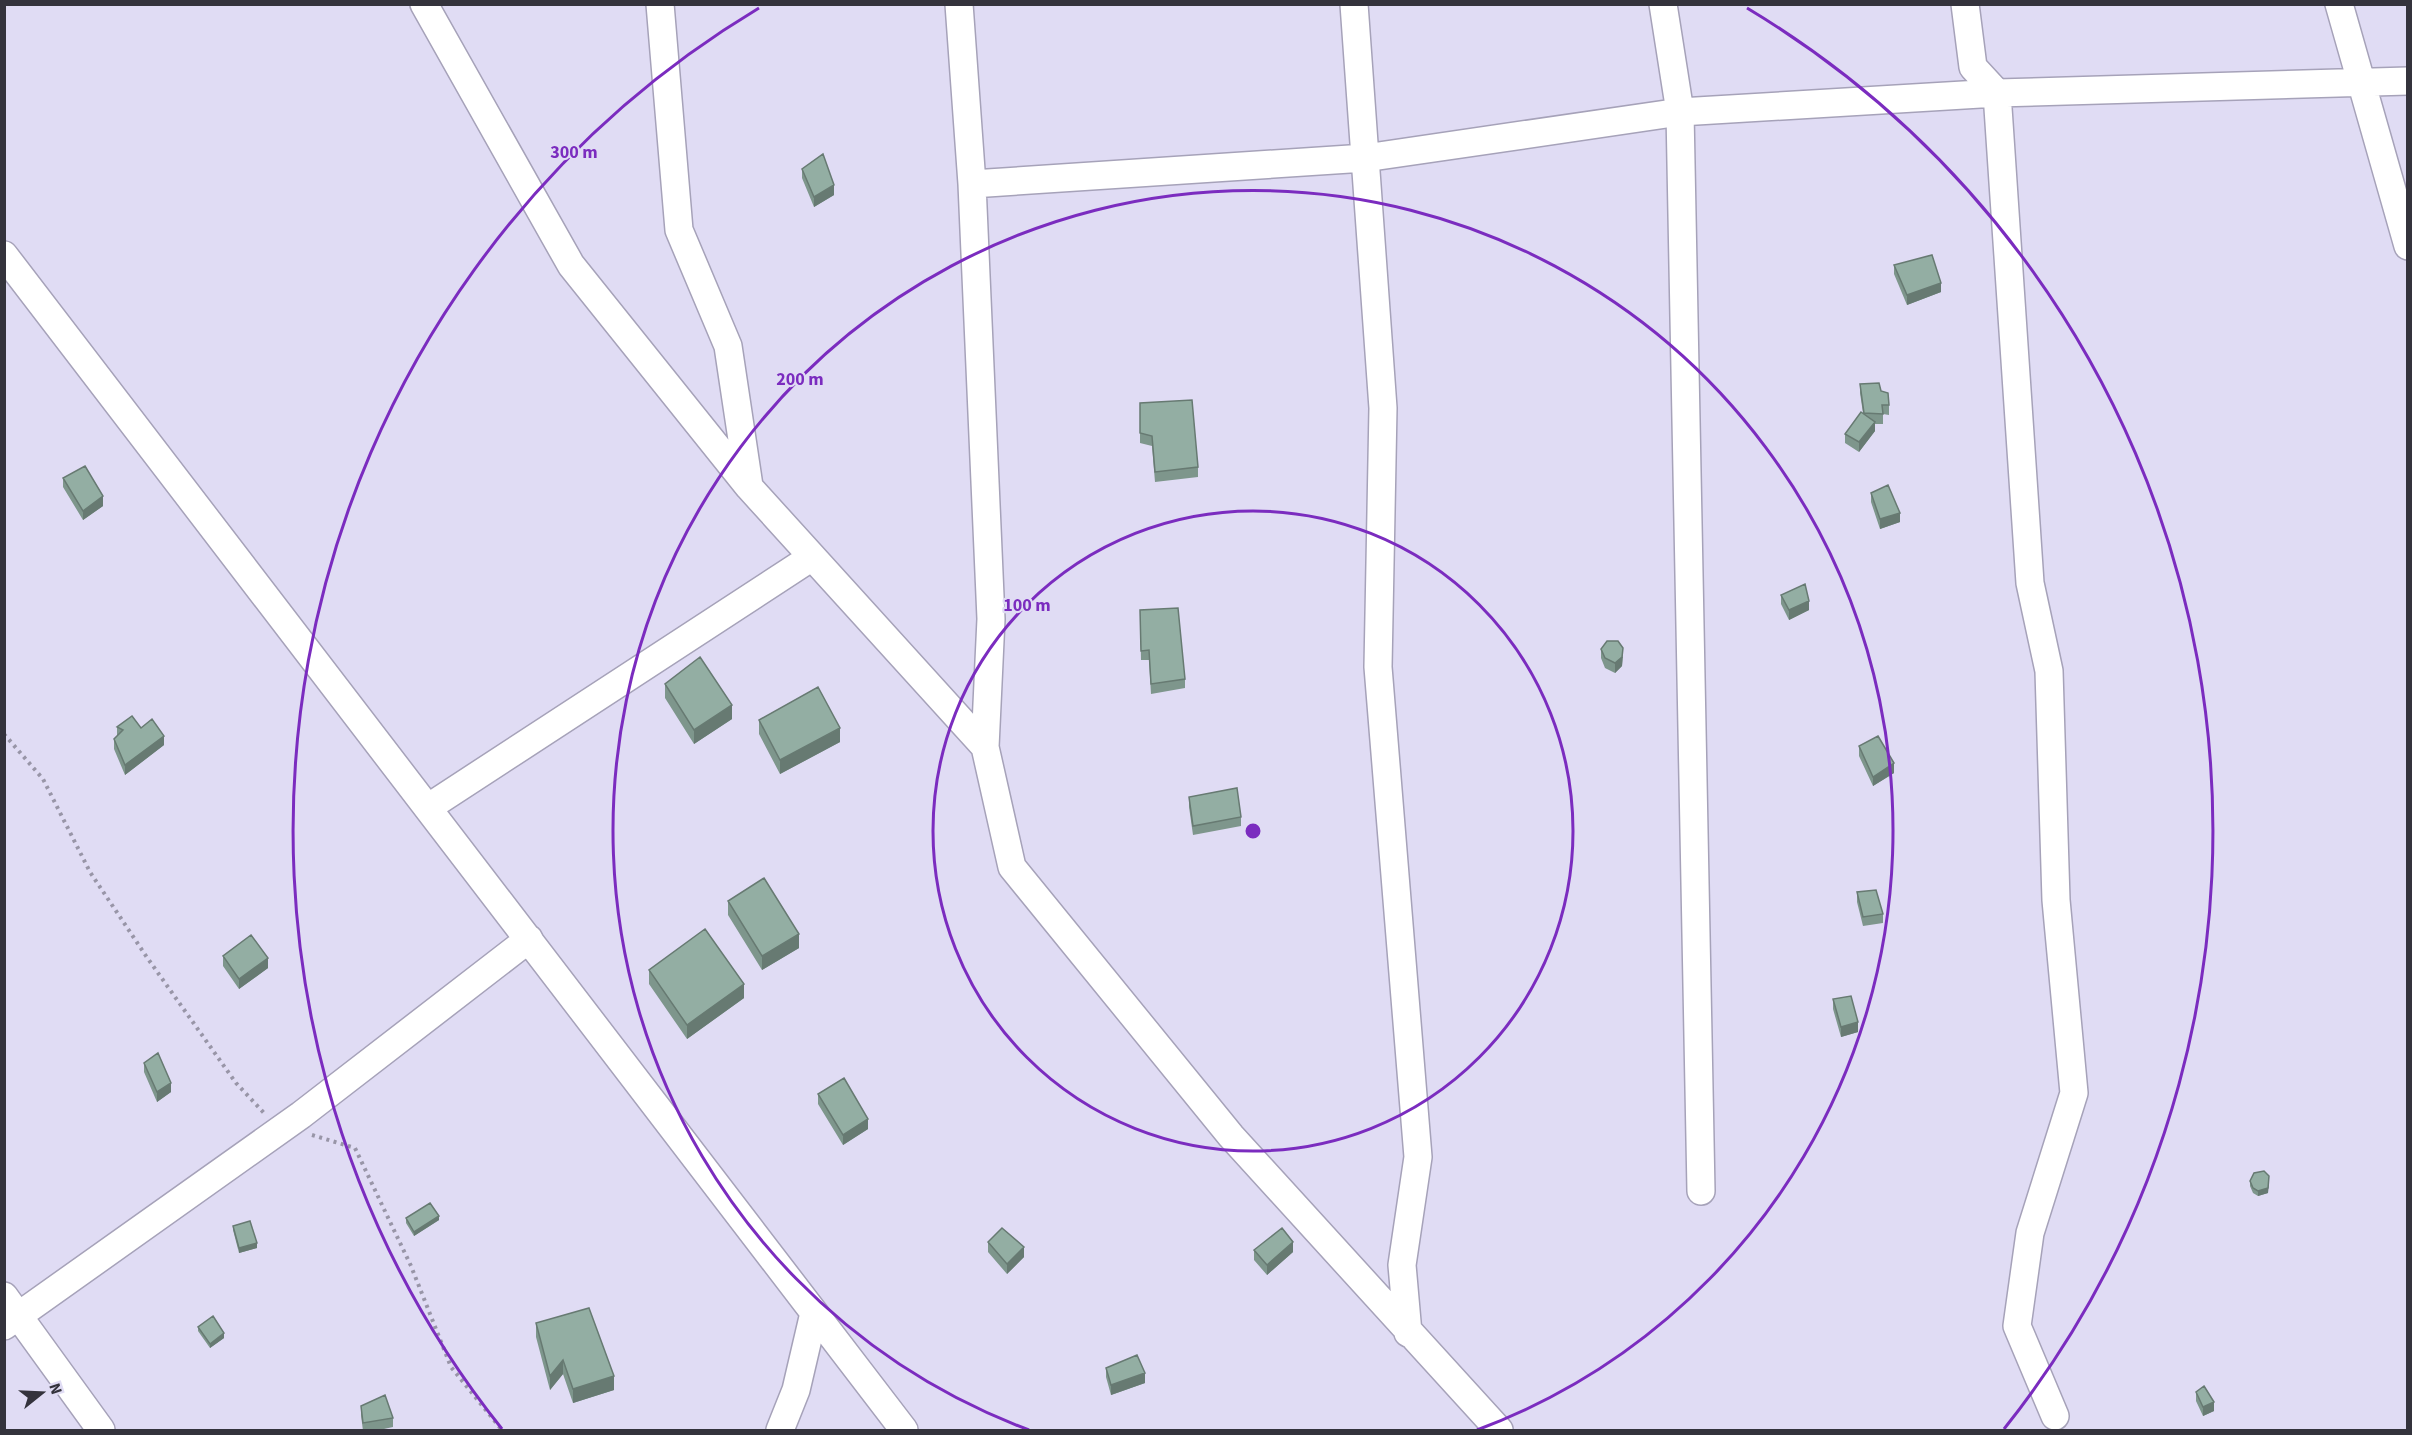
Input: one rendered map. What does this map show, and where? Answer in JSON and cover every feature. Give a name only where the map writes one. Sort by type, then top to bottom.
[{"type":"street","points":[[424,4],[571,265],[749,487],[985,747]]},
{"type":"street","points":[[660,4],[679,230],[728,346],[749,487]]},
{"type":"street","points":[[959,4],[972,184],[991,619],[985,747],[1012,867],[1231,1136],[1499,1431]]},
{"type":"street","points":[[1354,4],[1383,408],[1378,667],[1418,1157],[1402,1265],[1408,1333]]},
{"type":"street","points":[[1663,4],[1680,112],[1701,1191]]},
{"type":"street","points":[[1965,4],[1973,67],[1997,93],[2030,583],[2049,670],[2056,900],[2074,1093],[2030,1233],[2017,1326],[2055,1416]]},
{"type":"street","points":[[2339,4],[2408,246]]},
{"type":"street","points":[[972,184],[1365,158],[1680,112],[1997,93],[2408,81]]},
{"type":"street","points":[[4,255],[429,807],[904,1431]]},
{"type":"street","points":[[429,807],[812,557]]},
{"type":"street","points":[[101,1431],[9,1313],[280,1130],[530,939]]},
{"type":"street","points":[[780,1431],[796,1390],[814,1312]]},
{"type":"path","points":[[4,734],[43,779],[90,872],[236,1083],[280,1130],[305,1133],[355,1148],[411,1266],[451,1367],[502,1431]]},
{"type":"building","points":[[823,154],[834,185],[814,197],[802,169]]},
{"type":"building","points":[[1932,255],[1941,283],[1907,295],[1894,265]]},
{"type":"building","points":[[1879,383],[1881,391],[1888,393],[1889,405],[1882,405],[1883,414],[1864,413],[1860,384]]},
{"type":"building","points":[[1192,400],[1198,467],[1155,472],[1152,436],[1140,433],[1140,403]]},
{"type":"building","points":[[1861,412],[1875,422],[1859,442],[1845,434]]},
{"type":"building","points":[[85,466],[103,496],[83,511],[63,478]]},
{"type":"building","points":[[1888,485],[1900,513],[1880,519],[1871,493]]},
{"type":"building","points":[[1805,584],[1809,601],[1789,610],[1781,595]]},
{"type":"building","points":[[1178,608],[1185,679],[1151,684],[1149,650],[1141,651],[1140,610]]},
{"type":"building","points":[[1607,641],[1618,641],[1623,648],[1622,657],[1615,663],[1605,658],[1601,649]]},
{"type":"building","points":[[700,657],[732,705],[694,730],[665,684]]},
{"type":"building","points":[[818,687],[840,728],[780,760],[759,720]]},
{"type":"building","points":[[132,716],[141,728],[152,719],[164,736],[125,765],[114,739],[123,730],[117,727]]},
{"type":"building","points":[[1878,736],[1894,763],[1873,777],[1859,746]]},
{"type":"building","points":[[1237,788],[1241,817],[1193,826],[1189,797]]},
{"type":"building","points":[[764,878],[799,934],[762,956],[728,901]]},
{"type":"building","points":[[1876,890],[1883,914],[1863,917],[1857,892]]},
{"type":"building","points":[[705,929],[744,984],[687,1025],[649,970]]},
{"type":"building","points":[[251,935],[268,958],[239,979],[223,956]]},
{"type":"building","points":[[1851,996],[1858,1022],[1841,1027],[1833,999]]},
{"type":"building","points":[[158,1053],[171,1083],[157,1092],[144,1063]]},
{"type":"building","points":[[844,1078],[868,1119],[843,1135],[818,1094]]},
{"type":"building","points":[[2264,1171],[2269,1176],[2268,1188],[2258,1191],[2253,1188],[2250,1181],[2254,1173]]},
{"type":"building","points":[[430,1203],[439,1216],[414,1232],[406,1218]]},
{"type":"building","points":[[250,1221],[257,1243],[239,1248],[233,1226]]},
{"type":"building","points":[[1002,1228],[1024,1247],[1007,1264],[988,1242]]},
{"type":"building","points":[[1282,1228],[1293,1242],[1267,1265],[1254,1250]]},
{"type":"building","points":[[589,1308],[614,1376],[573,1389],[563,1360],[550,1376],[536,1323]]},
{"type":"building","points":[[213,1316],[224,1333],[210,1344],[198,1327]]},
{"type":"building","points":[[1137,1355],[1145,1373],[1111,1385],[1106,1368]]},
{"type":"building","points":[[2204,1386],[2214,1402],[2203,1407],[2196,1392]]},
{"type":"building","points":[[385,1395],[393,1418],[363,1423],[361,1406]]}]
